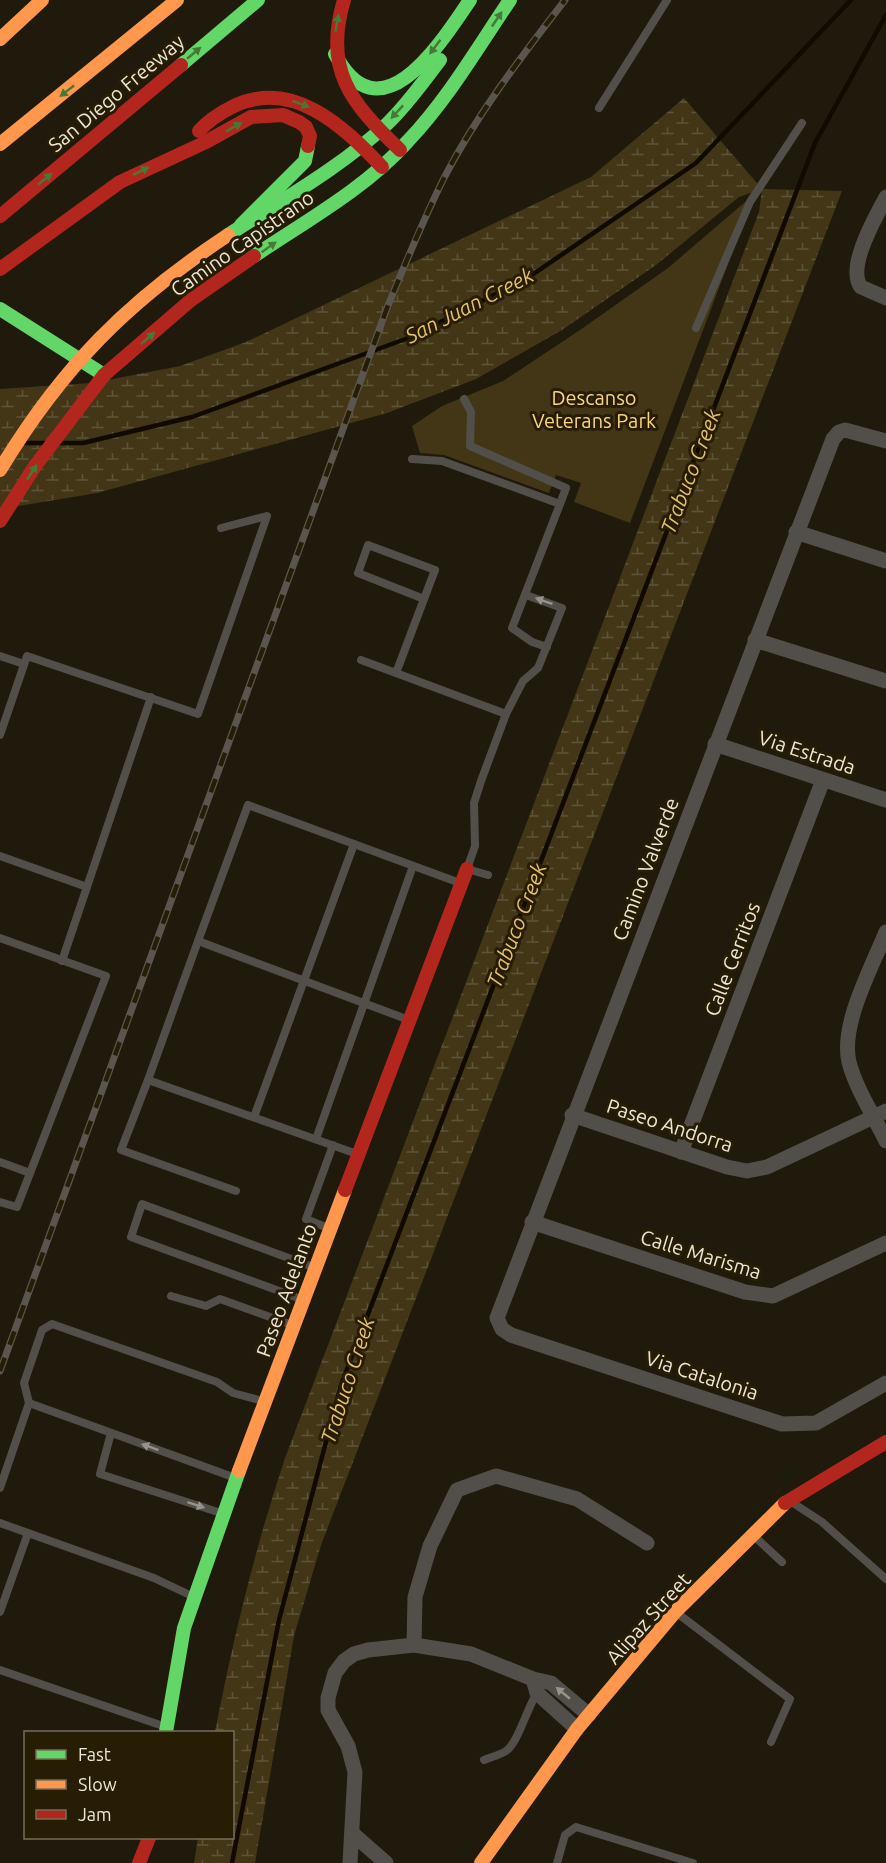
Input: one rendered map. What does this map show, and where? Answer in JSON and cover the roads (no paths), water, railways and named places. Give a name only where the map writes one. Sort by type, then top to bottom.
[{"type":"main road","points":[[0,39],[42,0]]},
{"type":"main road","name":"San Diego Freeway","points":[[0,144],[88,75],[177,0]]},
{"type":"main road","name":"San Diego Freeway","points":[[0,216],[258,0]]},
{"type":"main road","points":[[344,0],[334,36],[335,54],[345,86],[369,121],[399,150]]},
{"type":"main road","points":[[335,54],[349,77],[369,87],[394,86],[411,76],[470,0]]},
{"type":"main road","name":"Camino Capistrano","points":[[0,470],[54,386],[77,357],[153,287],[241,225],[294,193],[380,131],[405,104],[485,0]]},
{"type":"main road","name":"Camino Capistrano","points":[[0,521],[35,466],[102,378],[191,300],[381,167],[430,117],[510,0]]},
{"type":"main road","points":[[88,75],[132,19]]},
{"type":"main road","points":[[181,153],[203,126],[236,103],[272,95],[302,103],[328,116],[361,145],[381,167]]},
{"type":"main road","points":[[6,265],[120,182],[251,117],[283,115],[306,128],[310,136],[309,150],[305,160],[241,225]]},
{"type":"main road","points":[[0,309],[77,357],[102,378]]},
{"type":"main road","name":"Paseo Adelanto","points":[[166,1730],[184,1628],[236,1478],[468,869]]},
{"type":"main road","name":"Alipaz Street","points":[[481,1863],[577,1730],[675,1612],[788,1500],[886,1442]]},
{"type":"main road","points":[[139,1863],[149,1839]]},
{"type":"street","points":[[886,197],[858,260],[856,271],[858,283],[872,294],[886,298]]},
{"type":"street","name":"Camino Valverde","points":[[502,1329],[498,1323],[499,1310],[833,439],[839,432],[845,430],[886,441]]},
{"type":"street","points":[[796,532],[886,561]]},
{"type":"street","points":[[756,640],[886,681]]},
{"type":"street","name":"Via Estrada","points":[[715,744],[886,800]]},
{"type":"street","name":"Calle Cerritos","points":[[681,1152],[823,780]]},
{"type":"street","points":[[886,932],[851,1022],[846,1046],[849,1064],[880,1114],[886,1141]]},
{"type":"street","name":"Paseo Andorra","points":[[572,1115],[747,1172],[767,1167],[880,1114]]},
{"type":"street","name":"Calle Marisma","points":[[532,1222],[745,1292],[773,1296],[886,1243]]},
{"type":"street","name":"Via Catalonia","points":[[502,1329],[511,1335],[782,1424],[816,1423],[886,1383]]},
{"type":"street","points":[[414,1645],[415,1598],[430,1546],[457,1490],[496,1476],[577,1499],[647,1544]]},
{"type":"street","points":[[350,1863],[355,1772],[348,1746],[328,1710],[331,1684],[344,1661],[354,1654],[368,1650],[414,1645],[471,1654],[535,1686],[577,1730]]},
{"type":"street","points":[[535,1686],[552,1683],[589,1715]]},
{"type":"street","points":[[353,1834],[386,1863]]},
{"type":"lane","points":[[599,108],[667,0]]},
{"type":"lane","points":[[696,328],[750,202],[802,123]]},
{"type":"lane","points":[[464,399],[471,412],[470,446],[566,488],[512,628],[532,642],[547,647]]},
{"type":"lane","points":[[412,459],[442,461],[560,504]]},
{"type":"lane","points":[[0,735],[2,720],[27,656],[198,714],[267,516],[221,528]]},
{"type":"lane","points":[[396,673],[435,570],[368,545],[358,573],[424,598]]},
{"type":"lane","points":[[488,875],[468,869],[475,846],[474,803],[506,714],[523,681],[538,668],[562,608],[526,595]]},
{"type":"lane","points":[[0,656],[24,664]]},
{"type":"lane","points":[[361,660],[506,714]]},
{"type":"lane","points":[[62,961],[151,697]]},
{"type":"lane","points":[[236,1191],[121,1150],[248,805],[462,884]]},
{"type":"lane","points":[[254,1117],[354,844]]},
{"type":"lane","points":[[0,856],[87,887]]},
{"type":"lane","points":[[316,1139],[413,866]]},
{"type":"lane","points":[[0,938],[106,976],[16,1208],[0,1202]]},
{"type":"lane","points":[[198,941],[409,1020]]},
{"type":"lane","points":[[148,1080],[358,1154]]},
{"type":"lane","points":[[329,1229],[306,1219],[333,1145]]},
{"type":"lane","points":[[0,1162],[30,1173]]},
{"type":"lane","points":[[303,1300],[130,1237],[142,1204],[315,1268]]},
{"type":"lane","points":[[171,1296],[206,1306],[220,1299],[293,1325]]},
{"type":"lane","points":[[0,1488],[29,1403],[24,1383],[42,1330],[52,1324],[218,1382],[233,1393],[265,1402]]},
{"type":"lane","points":[[29,1403],[236,1478]]},
{"type":"lane","points":[[111,1433],[100,1474],[224,1514]]},
{"type":"lane","points":[[788,1500],[822,1522],[886,1579]]},
{"type":"lane","points":[[0,1523],[154,1578],[195,1598]]},
{"type":"lane","points":[[0,1612],[28,1533]]},
{"type":"lane","points":[[753,1535],[782,1562]]},
{"type":"lane","points":[[675,1612],[790,1699],[771,1742]]},
{"type":"lane","points":[[0,1670],[166,1730]]},
{"type":"lane","points":[[484,1760],[505,1752],[511,1746],[535,1686]]},
{"type":"lane","points":[[556,1863],[565,1835],[576,1827],[693,1863]]},
{"type":"waterway","name":"San Juan Creek","points":[[60,443],[83,443],[192,417],[411,337],[529,277],[696,163],[851,0]]},
{"type":"waterway","name":"Trabuco Creek","points":[[232,1863],[279,1620],[341,1385],[815,143],[886,15]]},
{"type":"waterway","name":"San Juan Creek","points":[[24,443],[45,443]]},
{"type":"railway","points":[[0,1371],[387,308],[414,242],[444,178],[471,131],[500,86],[565,0]]},
{"type":"park label","name":"Descanso Veterans Park","points":[[594,408]]}]
